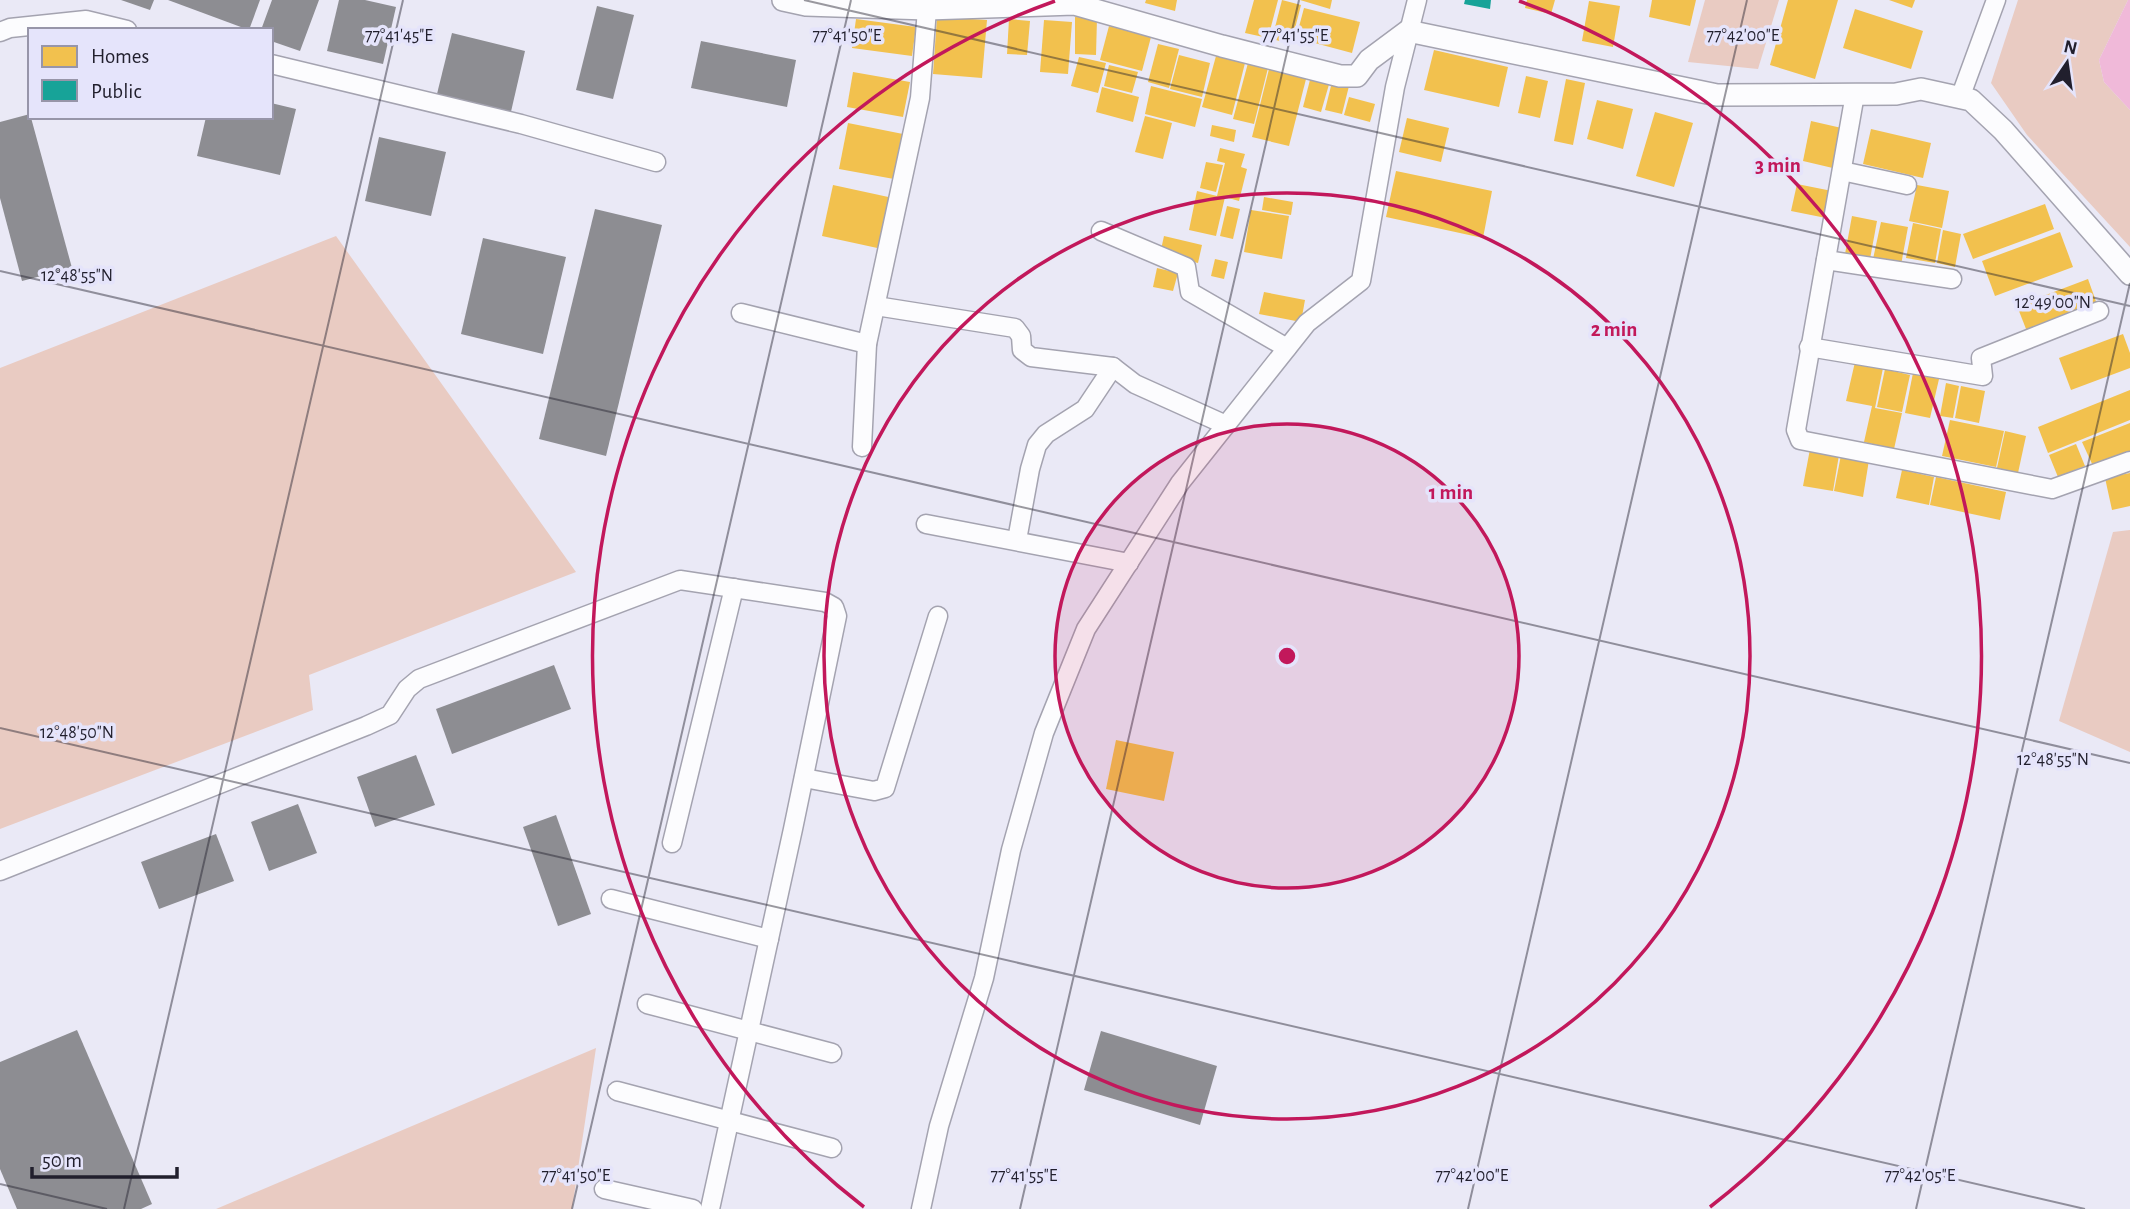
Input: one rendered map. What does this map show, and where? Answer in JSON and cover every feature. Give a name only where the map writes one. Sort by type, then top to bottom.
[{"type":"street","points":[[783,0],[806,5],[927,9],[1075,2],[1222,46],[1340,76],[1357,75],[1369,61],[1408,31],[1717,95],[1896,94],[1921,89],[1971,100],[2003,130],[2130,274]]},
{"type":"street","points":[[1960,97],[1997,0]]},
{"type":"street","points":[[921,1209],[939,1126],[984,978],[1011,850],[1044,733],[1086,629],[1180,483],[1307,323],[1361,281],[1395,87],[1415,1]]},
{"type":"street","points":[[862,447],[867,344],[920,98],[927,9]]},
{"type":"street","points":[[0,32],[10,28],[86,20],[119,28]]},
{"type":"street","points":[[273,64],[521,124],[656,162]]},
{"type":"street","points":[[1855,94],[1809,347],[1796,430],[1800,440],[2052,489],[2130,461]]},
{"type":"street","points":[[1842,171],[1907,185]]},
{"type":"street","points":[[1101,231],[1186,267],[1191,292],[1287,348]]},
{"type":"street","points":[[1826,260],[1952,279]]},
{"type":"street","points":[[876,306],[1015,328],[1021,336],[1022,350],[1031,357],[1113,367],[1135,384],[1226,425]]},
{"type":"street","points":[[1809,347],[1983,376],[1981,358],[2099,310]]},
{"type":"street","points":[[741,313],[867,344]]},
{"type":"street","points":[[1017,540],[1037,445],[1046,434],[1085,409],[1113,367]]},
{"type":"street","points":[[926,524],[1129,563]]},
{"type":"street","points":[[0,871],[366,726],[390,715],[407,689],[419,679],[680,580],[825,602],[834,607],[836,616],[804,778],[710,1209]]},
{"type":"street","points":[[672,843],[734,588]]},
{"type":"street","points":[[804,778],[874,792],[885,788],[937,616]]},
{"type":"street","points":[[611,900],[769,939]]},
{"type":"street","points":[[647,1004],[832,1053]]},
{"type":"street","points":[[617,1091],[832,1148]]},
{"type":"street","points":[[604,1189],[693,1209]]},
{"type":"shaded area","points":[[1705,0],[1779,0],[1758,69],[1688,62]]},
{"type":"shaded area","points":[[2018,0],[2128,0],[2099,60],[2104,82],[2130,110],[2130,247],[2027,135],[1991,83]]},
{"type":"shaded area","points":[[2128,0],[2130,110],[2104,82],[2099,60]]},
{"type":"shaded area","points":[[336,236],[576,572],[309,675],[313,710],[0,829],[0,368]]},
{"type":"shaded area","points":[[2130,530],[2130,752],[2059,721],[2113,532]]},
{"type":"shaded area","points":[[596,1048],[572,1209],[216,1209]]},
{"type":"building: Homes","points":[[1146,0],[1177,0],[1175,11],[1145,3]]},
{"type":"building: Homes","points":[[1254,0],[1278,0],[1268,38],[1245,33]]},
{"type":"building: Homes","points":[[1282,0],[1301,5],[1291,44],[1272,39]]},
{"type":"building: Homes","points":[[1300,0],[1332,0],[1330,9]]},
{"type":"building: Homes","points":[[1527,0],[1555,0],[1551,14],[1525,8]]},
{"type":"building: Homes","points":[[1652,0],[1696,0],[1690,26],[1649,17]]},
{"type":"building: Homes","points":[[1788,0],[1838,0],[1815,79],[1770,65]]},
{"type":"building: Homes","points":[[1889,0],[1915,0],[1912,8]]},
{"type":"building: Homes","points":[[1589,1],[1620,6],[1613,47],[1582,41]]},
{"type":"building: Homes","points":[[1304,8],[1360,22],[1352,53],[1296,38]]},
{"type":"building: Homes","points":[[1855,9],[1923,31],[1911,69],[1843,48]]},
{"type":"building: Homes","points":[[937,17],[987,20],[982,78],[933,74]]},
{"type":"building: Homes","points":[[1075,17],[1097,18],[1096,55],[1075,54]]},
{"type":"building: Homes","points":[[856,19],[916,27],[912,56],[852,48]]},
{"type":"building: Homes","points":[[1009,19],[1030,21],[1027,55],[1007,54]]},
{"type":"building: Homes","points":[[1044,20],[1072,22],[1068,74],[1040,72]]},
{"type":"building: Homes","points":[[1109,26],[1151,37],[1142,71],[1100,60]]},
{"type":"building: Homes","points":[[1158,44],[1179,49],[1169,88],[1148,82]]},
{"type":"building: Homes","points":[[1434,50],[1508,67],[1499,107],[1424,90]]},
{"type":"building: Homes","points":[[1179,55],[1210,63],[1202,97],[1170,89]]},
{"type":"building: Homes","points":[[1216,56],[1245,63],[1232,115],[1202,107]]},
{"type":"building: Homes","points":[[1079,57],[1106,63],[1098,93],[1071,86]]},
{"type":"building: Homes","points":[[1248,63],[1268,68],[1254,124],[1233,119]]},
{"type":"building: Homes","points":[[1109,65],[1138,72],[1132,93],[1104,86]]},
{"type":"building: Homes","points":[[1269,69],[1306,79],[1289,146],[1252,137]]},
{"type":"building: Homes","points":[[853,72],[910,82],[903,117],[847,107]]},
{"type":"building: Homes","points":[[1311,76],[1330,81],[1321,112],[1303,107]]},
{"type":"building: Homes","points":[[1526,76],[1548,81],[1540,118],[1518,113]]},
{"type":"building: Homes","points":[[1333,78],[1350,82],[1342,114],[1325,110]]},
{"type":"building: Homes","points":[[1566,79],[1585,83],[1573,145],[1554,141]]},
{"type":"building: Homes","points":[[1151,86],[1202,99],[1195,127],[1145,114]]},
{"type":"building: Homes","points":[[1102,87],[1139,97],[1133,122],[1096,112]]},
{"type":"building: Homes","points":[[1349,97],[1375,104],[1370,122],[1344,115]]},
{"type":"building: Homes","points":[[1597,100],[1633,109],[1623,149],[1587,139]]},
{"type":"building: Homes","points":[[1655,112],[1693,123],[1674,187],[1636,176]]},
{"type":"building: Homes","points":[[1145,116],[1172,123],[1163,159],[1135,152]]},
{"type":"building: Homes","points":[[1407,118],[1449,128],[1441,162],[1399,152]]},
{"type":"building: Homes","points":[[1811,121],[1846,129],[1837,169],[1803,161]]},
{"type":"building: Homes","points":[[848,123],[903,134],[894,179],[839,169]]},
{"type":"building: Homes","points":[[1212,125],[1236,130],[1234,142],[1210,136]]},
{"type":"building: Homes","points":[[1871,129],[1931,143],[1923,178],[1863,164]]},
{"type":"building: Homes","points":[[1220,148],[1245,154],[1241,167],[1247,169],[1239,201],[1225,197],[1216,236],[1189,230],[1197,191],[1217,196],[1225,163],[1217,161]]},
{"type":"building: Homes","points":[[1206,162],[1223,165],[1216,192],[1200,188]]},
{"type":"building: Homes","points":[[1396,171],[1492,191],[1483,238],[1386,217]]},
{"type":"building: Homes","points":[[1797,184],[1832,191],[1826,218],[1791,211]]},
{"type":"building: Homes","points":[[833,185],[893,198],[882,249],[822,236]]},
{"type":"building: Homes","points":[[1917,185],[1949,191],[1942,228],[1909,221]]},
{"type":"building: Homes","points":[[1264,197],[1293,202],[1291,215],[1262,210]]},
{"type":"building: Homes","points":[[2045,204],[2054,229],[1973,259],[1963,234]]},
{"type":"building: Homes","points":[[1227,206],[1240,209],[1233,239],[1220,236]]},
{"type":"building: Homes","points":[[1251,210],[1289,216],[1282,259],[1244,252]]},
{"type":"building: Homes","points":[[1852,216],[1877,221],[1870,259],[1845,254]]},
{"type":"building: Homes","points":[[1881,222],[1908,227],[1901,265],[1873,259]]},
{"type":"building: Homes","points":[[1913,223],[1941,229],[1935,263],[1906,258]]},
{"type":"building: Homes","points":[[1943,230],[1961,234],[1955,267],[1937,263]]},
{"type":"building: Homes","points":[[2060,232],[2073,267],[1995,296],[1982,261]]},
{"type":"building: Homes","points":[[1164,236],[1202,245],[1198,263],[1160,254]]},
{"type":"building: Homes","points":[[1215,259],[1228,262],[1224,279],[1211,276]]},
{"type":"building: Homes","points":[[1157,268],[1178,273],[1173,291],[1153,287]]},
{"type":"building: Homes","points":[[2088,279],[2098,307],[2028,334],[2017,306]]},
{"type":"building: Homes","points":[[1264,292],[1305,300],[1301,322],[1259,314]]},
{"type":"building: Homes","points":[[2123,334],[2130,353],[2130,368],[2071,390],[2059,358]]},
{"type":"building: Homes","points":[[1855,362],[1883,368],[1875,408],[1902,413],[1894,449],[1864,442],[1872,406],[1846,401]]},
{"type":"building: Homes","points":[[1885,369],[1910,375],[1902,412],[1877,407]]},
{"type":"building: Homes","points":[[1913,373],[1939,379],[1930,418],[1905,413]]},
{"type":"building: Homes","points":[[1946,383],[1959,386],[1953,418],[1940,416]]},
{"type":"building: Homes","points":[[1961,386],[1985,391],[1979,423],[1955,418]]},
{"type":"building: Homes","points":[[2130,390],[2130,420],[2048,453],[2038,427]]},
{"type":"building: Homes","points":[[1950,420],[2004,431],[1996,467],[1942,456]]},
{"type":"building: Homes","points":[[2130,423],[2130,451],[2093,466],[2082,442]]},
{"type":"building: Homes","points":[[2005,431],[2026,436],[2018,473],[1997,468]]},
{"type":"building: Homes","points":[[2076,444],[2085,466],[2058,477],[2049,455]]},
{"type":"building: Homes","points":[[1810,449],[1839,455],[1833,491],[1803,486]]},
{"type":"building: Homes","points":[[1841,455],[1869,460],[1863,497],[1834,491]]},
{"type":"building: Homes","points":[[1902,470],[1934,477],[1929,505],[1896,498]]},
{"type":"building: Homes","points":[[2130,473],[2130,506],[2112,510],[2105,478]]},
{"type":"building: Homes","points":[[1936,477],[2006,492],[2000,520],[1930,505]]},
{"type":"building: Homes","points":[[1116,740],[1174,752],[1164,801],[1106,789]]},
{"type":"building: Public","points":[[1465,0],[1491,0],[1490,9],[1464,4]]},
{"type":"building: Industry","points":[[121,0],[154,0],[150,10]]},
{"type":"building: Industry","points":[[168,0],[260,0],[250,28]]},
{"type":"building: Industry","points":[[272,0],[319,0],[300,51],[273,42],[273,28],[262,28]]},
{"type":"building: Industry","points":[[339,0],[365,0],[396,7],[383,64],[327,51]]},
{"type":"building: Industry","points":[[597,6],[634,15],[613,99],[576,90]]},
{"type":"building: Industry","points":[[452,33],[525,51],[510,116],[436,98]]},
{"type":"building: Industry","points":[[701,41],[796,60],[787,107],[691,88]]},
{"type":"building: Industry","points":[[273,103],[296,109],[280,175],[197,156],[206,119],[273,119]]},
{"type":"building: Industry","points":[[28,115],[28,119],[31,119],[72,268],[22,281],[0,198],[0,122]]},
{"type":"building: Industry","points":[[379,137],[446,152],[431,216],[365,201]]},
{"type":"building: Industry","points":[[595,209],[662,225],[606,456],[539,439]]},
{"type":"building: Industry","points":[[483,238],[566,257],[543,354],[461,334]]},
{"type":"building: Industry","points":[[554,665],[571,709],[452,754],[436,709]]},
{"type":"building: Industry","points":[[416,755],[435,805],[375,827],[357,777]]},
{"type":"building: Industry","points":[[298,804],[317,853],[269,871],[251,822]]},
{"type":"building: Industry","points":[[556,815],[591,914],[558,926],[523,827]]},
{"type":"building: Industry","points":[[216,834],[234,881],[159,909],[141,862]]},
{"type":"building: Industry","points":[[77,1030],[152,1204],[141,1209],[17,1209],[0,1169],[0,1062]]},
{"type":"building: Industry","points":[[1101,1031],[1217,1066],[1200,1125],[1084,1090]]}]
